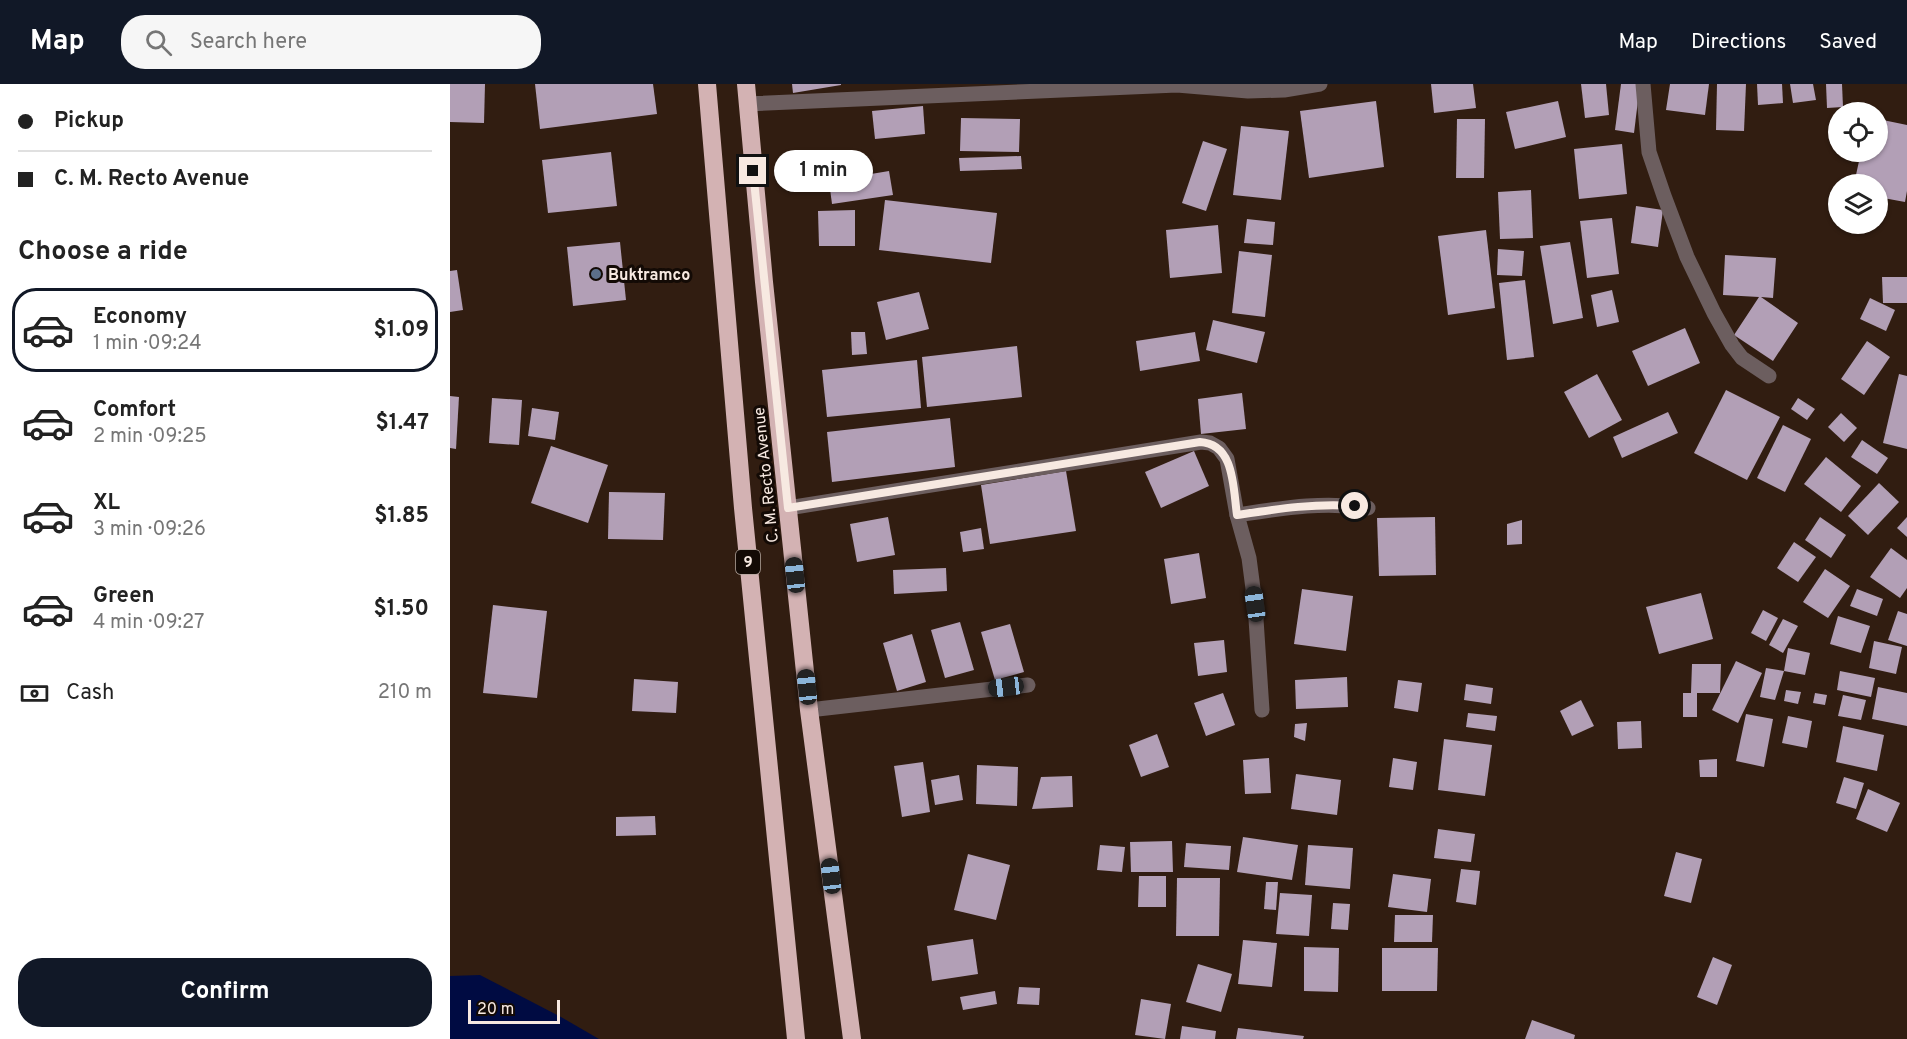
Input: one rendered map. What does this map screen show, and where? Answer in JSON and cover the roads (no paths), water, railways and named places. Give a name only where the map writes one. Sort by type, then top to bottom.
[{"type":"highway","name":"C. M. Recto Avenue","points":[[707,84],[743,508],[796,1039]]},
{"type":"highway","name":"C. M. Recto Avenue","points":[[746,84],[809,710],[852,1039]]},
{"type":"street","points":[[747,104],[1177,85],[1248,91],[1284,90],[1320,84]]},
{"type":"street","points":[[1644,84],[1649,152],[1687,257],[1732,345],[1742,358],[1769,376]]},
{"type":"street","points":[[788,508],[1210,442],[1219,448],[1227,459],[1237,515],[1249,558],[1255,604],[1262,710]]},
{"type":"street","points":[[1237,515],[1301,505],[1328,504],[1368,508]]},
{"type":"street","points":[[809,710],[1028,685]]},
{"type":"place","name":"Buktramco","points":[[596,274]]}]
